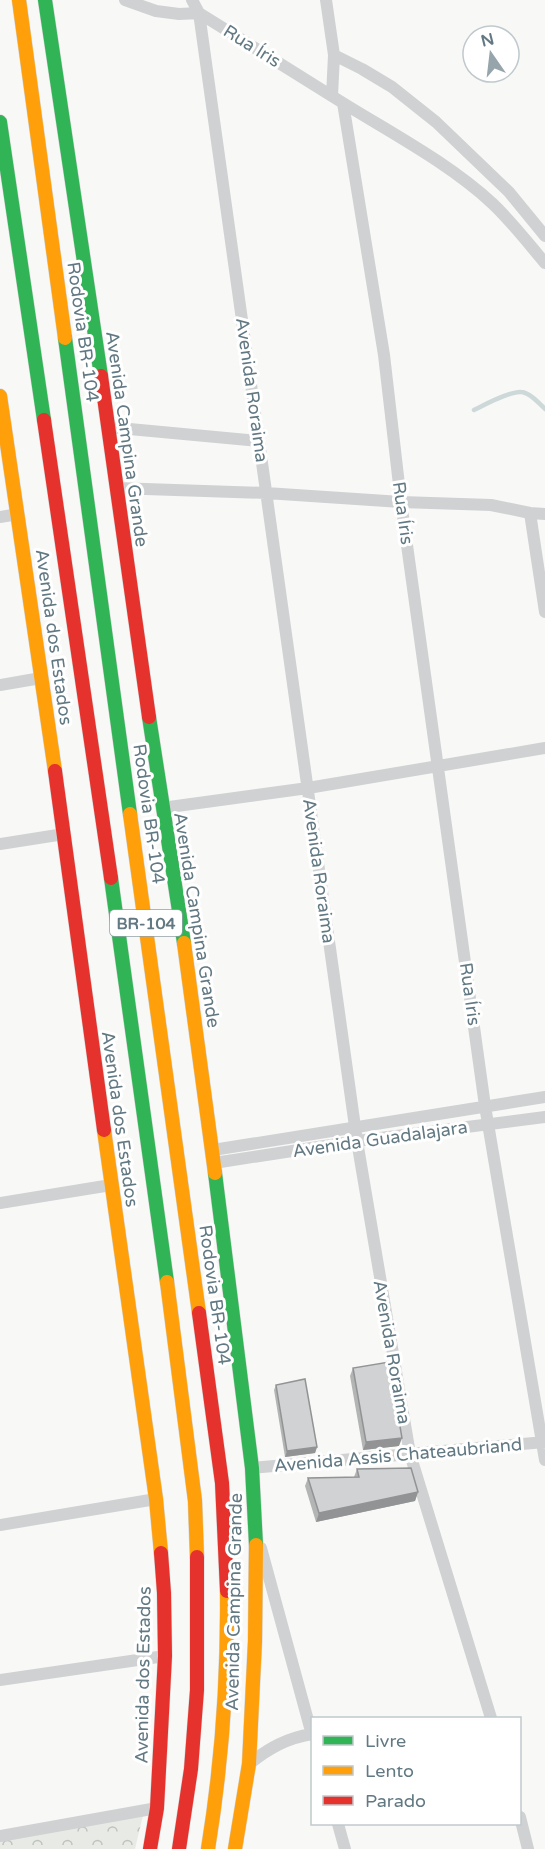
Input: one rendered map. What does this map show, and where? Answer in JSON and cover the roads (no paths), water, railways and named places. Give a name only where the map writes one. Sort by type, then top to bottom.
[{"type":"main road","name":"Rodovia BR-104","points":[[19,0],[205,1353],[223,1499],[226,1681],[220,1755],[207,1849]]},
{"type":"main road","name":"Avenida Campina Grande","points":[[45,0],[214,1157],[252,1468],[256,1528],[255,1641],[249,1764],[235,1849]]},
{"type":"main road","name":"BR-104","points":[[0,122],[120,941],[183,1394],[195,1501],[198,1583],[197,1690],[191,1769],[179,1849]]},
{"type":"main road","name":"Avenida dos Estados","points":[[0,396],[64,834],[156,1499],[164,1593],[165,1656],[157,1808],[150,1849]]},
{"type":"street","points":[[125,0],[156,11],[179,14],[199,13]]},
{"type":"street","name":"Rua Íris","points":[[192,0],[199,13],[343,104],[384,355],[401,502],[485,1106],[545,1460]]},
{"type":"street","points":[[326,0],[334,55],[332,96]]},
{"type":"street","name":"Avenida Roraima","points":[[199,13],[357,1141],[410,1454],[489,1717]]},
{"type":"street","points":[[334,55],[392,87],[436,122],[509,192],[545,236]]},
{"type":"street","points":[[343,104],[441,164],[478,191],[501,212],[545,263]]},
{"type":"street","points":[[108,427],[259,441]]},
{"type":"street","points":[[116,488],[491,505],[545,514]]},
{"type":"street","points":[[530,513],[545,612]]},
{"type":"street","points":[[0,517],[18,514]]},
{"type":"street","points":[[0,685],[41,678]]},
{"type":"street","points":[[162,808],[308,788],[545,748]]},
{"type":"street","points":[[0,844],[64,834]]},
{"type":"street","points":[[214,1157],[355,1126],[545,1097]]},
{"type":"street","name":"Avenida Guadalajara","points":[[214,1157],[545,1117]]},
{"type":"street","points":[[0,1203],[111,1185]]},
{"type":"street","name":"Avenida Assis Chateaubriand","points":[[252,1468],[543,1442]]},
{"type":"street","points":[[0,1525],[156,1499]]},
{"type":"street","points":[[256,1528],[311,1730]]},
{"type":"street","points":[[0,1680],[165,1656]]},
{"type":"street","points":[[249,1764],[279,1743],[311,1734]]},
{"type":"street","points":[[0,1836],[157,1808]]},
{"type":"street","points":[[521,1824],[528,1849]]},
{"type":"street","points":[[338,1825],[345,1849]]},
{"type":"waterway","points":[[474,410],[516,392],[524,392],[531,396],[545,409]]}]
